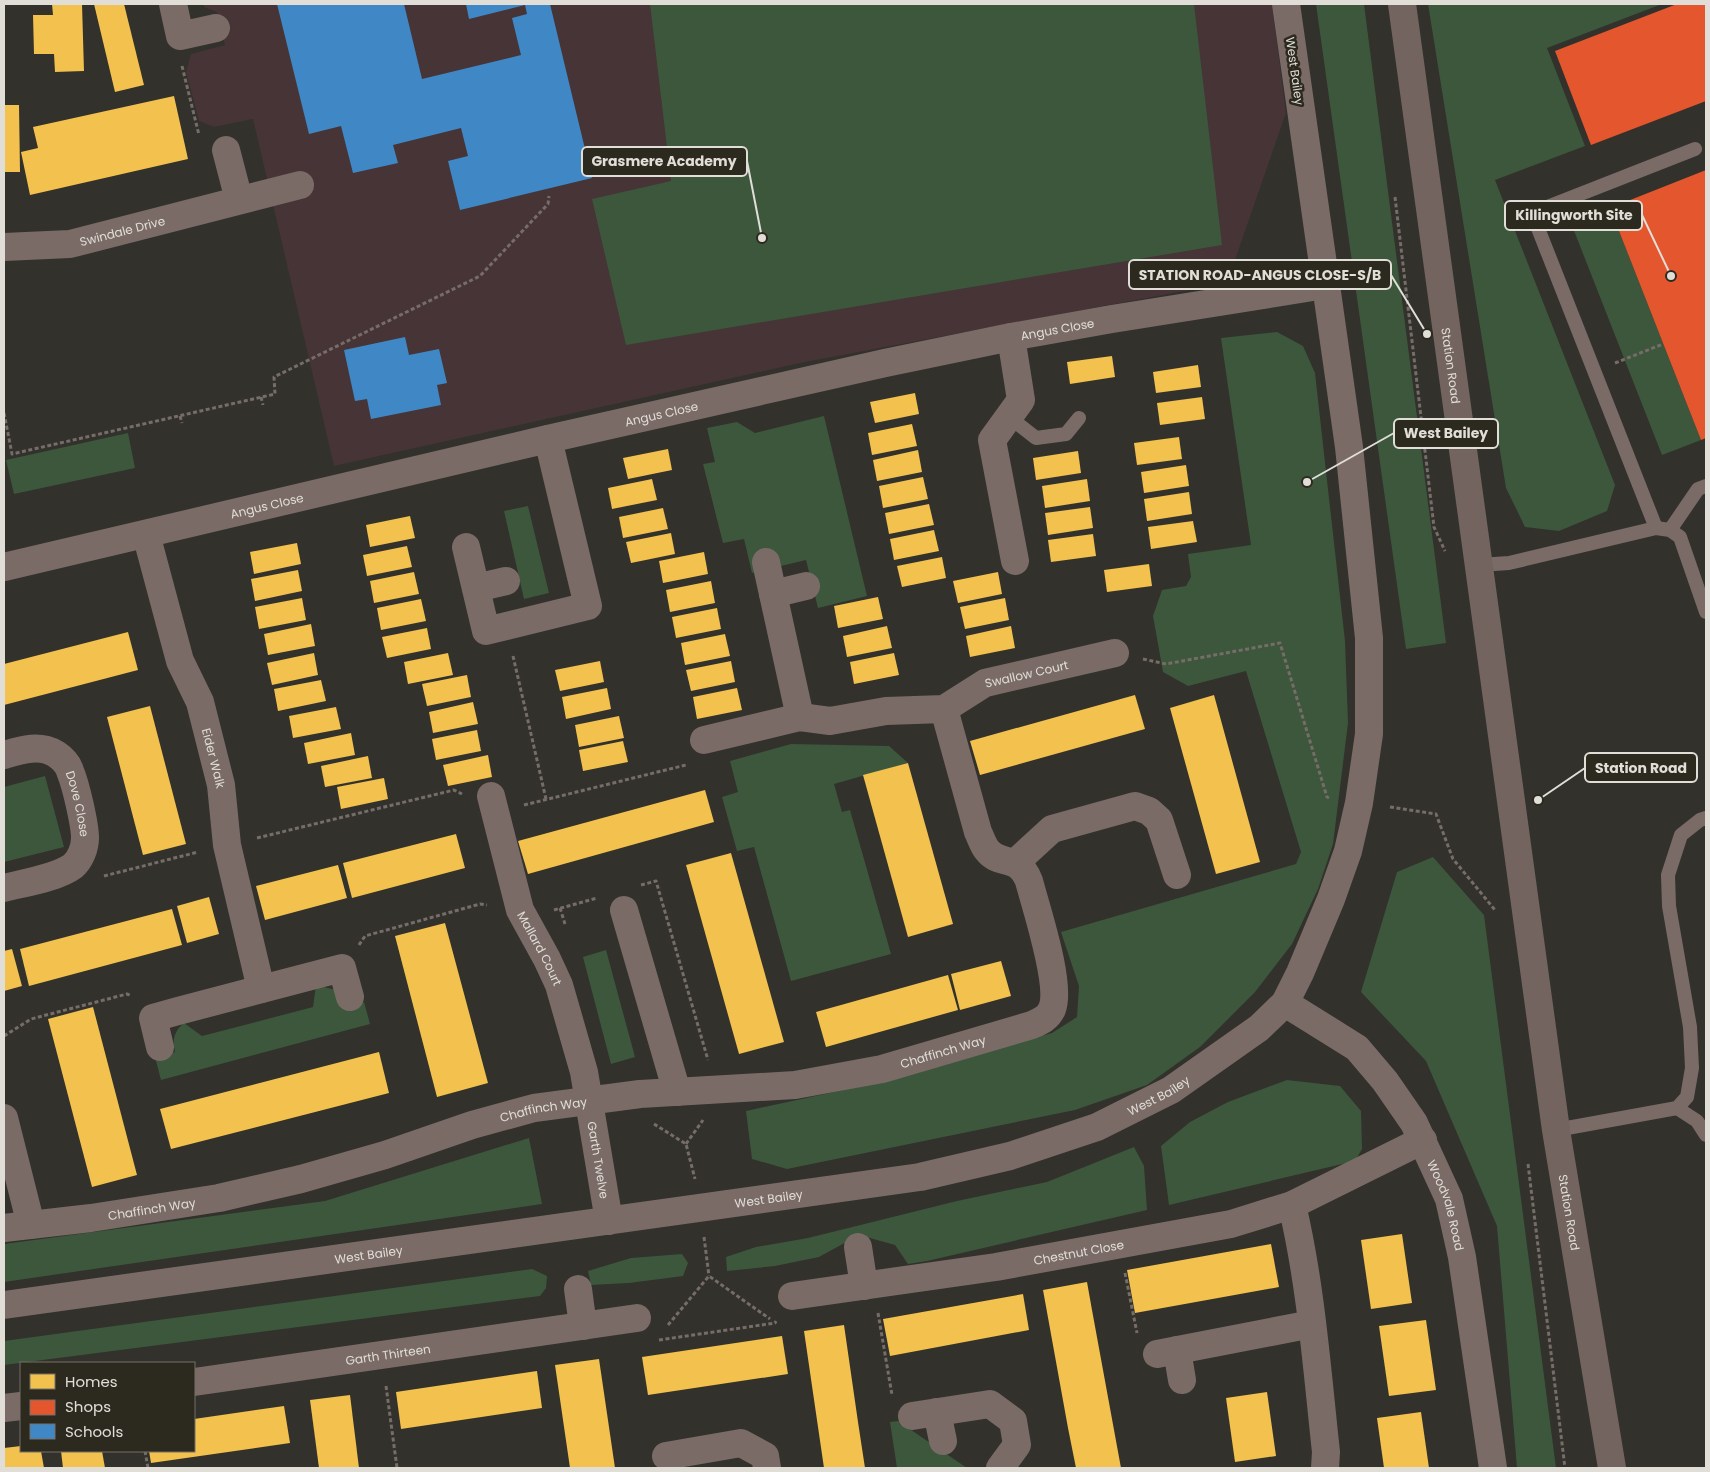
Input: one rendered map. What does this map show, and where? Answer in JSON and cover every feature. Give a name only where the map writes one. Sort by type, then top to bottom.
[{"type":"main road","name":"Station Road","points":[[1402,4],[1556,1130],[1612,1468]]},
{"type":"street","points":[[173,4],[180,36],[216,28]]},
{"type":"street","name":"West Bailey","points":[[4,1305],[920,1178],[1010,1156],[1097,1127],[1171,1090],[1259,1028],[1285,1003],[1300,973],[1331,899],[1348,851],[1359,803],[1369,734],[1369,638],[1349,447],[1286,4]]},
{"type":"street","points":[[226,150],[239,200]]},
{"type":"street","name":"Swindale Drive","points":[[4,247],[70,244],[300,185]]},
{"type":"street","name":"Angus Close","points":[[4,566],[866,367],[1011,337],[1325,285]]},
{"type":"street","points":[[1011,337],[1022,400],[992,440],[1015,560]]},
{"type":"street","points":[[466,547],[486,631],[588,606],[548,439]]},
{"type":"street","name":"Eider Walk","points":[[146,534],[180,661],[200,702],[219,776],[227,845],[261,989]]},
{"type":"street","points":[[766,562],[800,717]]},
{"type":"street","points":[[476,588],[506,581]]},
{"type":"street","points":[[772,594],[806,586]]},
{"type":"street","name":"Swallow Court","points":[[944,709],[985,683],[1115,653]]},
{"type":"street","points":[[704,740],[800,717],[830,720],[886,710],[944,709],[978,832],[987,850],[998,859],[1014,863],[1052,829],[1135,806],[1149,811],[1159,820],[1177,875]]},
{"type":"street","name":"Dove Close","points":[[4,755],[26,749],[43,749],[63,760],[70,770],[84,827],[85,840],[82,852],[74,865],[60,873],[4,888]]},
{"type":"street","name":"Mallard Court","points":[[493,804],[520,910],[559,985],[584,1072],[590,1101]]},
{"type":"street","name":"Chaffinch Way","points":[[4,1228],[219,1198],[301,1179],[385,1155],[472,1125],[534,1108],[640,1094],[795,1084],[882,1069],[1032,1025],[1046,1018],[1052,1008],[1055,994],[1054,974],[1029,881],[1025,872],[1014,863]]},
{"type":"street","points":[[624,910],[678,1092]]},
{"type":"street","points":[[160,1047],[152,1018],[261,989],[342,968],[350,997]]},
{"type":"street","name":"Woodvale Road","points":[[1285,1003],[1357,1048],[1385,1081],[1414,1123],[1423,1140],[1449,1199],[1462,1257],[1493,1468]]},
{"type":"street","name":"Garth Twelve","points":[[590,1101],[610,1221]]},
{"type":"street","points":[[4,1118],[31,1225]]},
{"type":"street","name":"Chestnut Close","points":[[792,1296],[996,1267],[1231,1224],[1292,1205],[1423,1140]]},
{"type":"street","points":[[1292,1205],[1301,1243],[1312,1324],[1326,1452],[1326,1468]]},
{"type":"street","points":[[858,1247],[868,1286]]},
{"type":"street","points":[[578,1289],[583,1326]]},
{"type":"street","name":"Garth Thirteen","points":[[195,1382],[636,1318]]},
{"type":"street","points":[[1182,1380],[1167,1352],[1312,1324]]},
{"type":"street","points":[[943,1441],[924,1414],[990,1404],[1013,1421],[1017,1445],[1000,1468]]},
{"type":"street","points":[[4,1408],[20,1406]]},
{"type":"street","points":[[666,1456],[697,1460],[741,1443],[765,1456],[767,1468]]},
{"type":"lane","points":[[1656,528],[1532,213],[1694,149]]},
{"type":"lane","points":[[1009,417],[1036,438],[1066,434],[1079,418]]},
{"type":"lane","points":[[1670,530],[1698,489],[1706,486]]},
{"type":"lane","points":[[1479,565],[1509,562],[1656,528],[1670,530],[1680,537],[1706,612]]},
{"type":"lane","points":[[1556,1130],[1677,1108],[1687,1097],[1692,1068],[1690,1027],[1669,906],[1668,875],[1681,835],[1700,820],[1706,818]]},
{"type":"lane","points":[[1677,1108],[1697,1121],[1706,1135]]},
{"type":"path","points":[[180,36],[177,46],[200,140]]},
{"type":"path","points":[[4,413],[5,426],[12,454],[275,394],[274,377],[480,276],[548,204],[549,196]]},
{"type":"path","points":[[1594,371],[1663,344]]},
{"type":"path","points":[[261,398],[263,405]]},
{"type":"path","points":[[180,416],[182,423]]},
{"type":"path","points":[[507,626],[546,799]]},
{"type":"path","points":[[1115,653],[1166,664],[1280,643],[1327,797],[1436,814],[1453,859],[1495,910]]},
{"type":"path","points":[[493,804],[546,799],[708,760],[704,740]]},
{"type":"path","points":[[560,908],[566,927]]},
{"type":"path","points":[[4,1036],[31,1019],[128,994],[178,1011]]},
{"type":"path","points":[[640,1094],[648,1120],[686,1144]]},
{"type":"path","points":[[1120,1245],[1139,1344],[1167,1352]]},
{"type":"path","points":[[666,1326],[709,1276],[775,1323]]},
{"type":"path","points":[[868,1286],[894,1406],[924,1414]]},
{"type":"path","points":[[660,1333],[654,1340],[775,1323],[792,1296]]},
{"type":"path","points":[[381,1355],[397,1468]]},
{"type":"path","points":[[145,1452],[148,1468]]},
{"type":"shaded area","points":[[203,4],[1272,4],[1286,113],[1227,283],[800,363],[334,466],[253,119],[214,127],[199,121],[186,72],[191,54],[225,45],[217,12],[204,7]]},
{"type":"green space","points":[[650,4],[1194,4],[1222,245],[626,345],[592,199],[671,181]]},
{"type":"green space","points":[[1316,4],[1364,4],[1446,643],[1406,649]]},
{"type":"green space","points":[[1428,4],[1662,4],[1547,48],[1585,146],[1495,180],[1615,485],[1607,511],[1559,531],[1525,527],[1506,488]]},
{"type":"green space","points":[[1610,208],[1701,440],[1662,455],[1571,223]]},
{"type":"green space","points":[[1277,332],[1303,346],[1315,373],[1345,641],[1348,723],[1333,844],[1318,889],[1292,944],[1255,992],[1200,1047],[1147,1085],[1075,1110],[787,1169],[752,1159],[746,1111],[876,1083],[1052,1033],[1077,1017],[1079,986],[1061,932],[1296,864],[1301,852],[1246,671],[1188,686],[1163,672],[1153,616],[1162,590],[1186,586],[1191,577],[1188,554],[1251,545],[1221,338]]},
{"type":"green space","points":[[824,416],[867,596],[818,608],[806,560],[752,573],[744,539],[723,543],[703,464],[715,462],[707,428],[737,422],[755,433]]},
{"type":"green space","points":[[128,433],[135,468],[14,494],[6,460]]},
{"type":"green space","points":[[528,506],[549,593],[524,599],[504,511]]},
{"type":"green space","points":[[791,744],[889,746],[908,763],[834,784],[842,812],[850,810],[891,954],[791,981],[754,847],[737,851],[722,797],[738,792],[730,761]]},
{"type":"green space","points":[[45,776],[64,847],[4,862],[4,787]]},
{"type":"green space","points":[[1433,857],[1484,915],[1556,1468],[1517,1468],[1497,1226],[1426,1061],[1361,992],[1397,872]]},
{"type":"green space","points":[[606,950],[635,1057],[611,1064],[583,957]]},
{"type":"green space","points":[[316,985],[336,990],[344,1007],[364,1002],[370,1024],[161,1080],[155,1057],[175,1052],[175,1036],[178,1029],[184,1023],[202,1036],[313,1007]]},
{"type":"green space","points":[[1287,1080],[1340,1086],[1361,1111],[1362,1149],[1355,1161],[1169,1205],[1161,1146],[1190,1122],[1228,1102]]},
{"type":"green space","points":[[529,1138],[542,1204],[4,1282],[4,1244],[325,1201]]},
{"type":"green space","points":[[1134,1147],[1144,1166],[1147,1210],[908,1264],[895,1245],[859,1235],[819,1257],[775,1266],[727,1271],[726,1257],[756,1247],[808,1238],[957,1201],[1047,1182]]},
{"type":"green space","points":[[682,1254],[688,1263],[683,1276],[629,1283],[591,1285],[588,1271],[631,1258]]},
{"type":"green space","points":[[532,1269],[547,1276],[546,1288],[540,1296],[4,1365],[4,1341]]},
{"type":"green space","points":[[898,1421],[967,1468],[897,1468],[890,1422]]},
{"type":"building: Homes","points":[[52,4],[82,4],[84,71],[55,72],[54,54],[34,54],[33,15],[53,15]]},
{"type":"building: Homes","points":[[94,4],[124,4],[144,85],[115,92]]},
{"type":"building: Homes","points":[[174,96],[188,159],[30,195],[21,152],[38,148],[33,127]]},
{"type":"building: Homes","points":[[4,105],[19,105],[20,172],[4,172]]},
{"type":"building: Homes","points":[[1112,356],[1115,377],[1070,384],[1067,362]]},
{"type":"building: Homes","points":[[1198,365],[1201,387],[1156,393],[1153,372]]},
{"type":"building: Homes","points":[[915,393],[919,414],[875,423],[870,402]]},
{"type":"building: Homes","points":[[1202,397],[1205,419],[1160,425],[1157,403]]},
{"type":"building: Homes","points":[[912,424],[917,446],[872,455],[868,433]]},
{"type":"building: Homes","points":[[1179,437],[1182,459],[1137,465],[1134,443]]},
{"type":"building: Homes","points":[[668,449],[672,470],[628,479],[623,458]]},
{"type":"building: Homes","points":[[918,450],[922,472],[877,481],[873,460]]},
{"type":"building: Homes","points":[[1078,451],[1081,473],[1036,480],[1033,458]]},
{"type":"building: Homes","points":[[1186,465],[1189,486],[1144,493],[1141,472]]},
{"type":"building: Homes","points":[[923,477],[928,499],[883,508],[879,486]]},
{"type":"building: Homes","points":[[652,479],[657,500],[612,509],[608,488]]},
{"type":"building: Homes","points":[[1087,479],[1090,501],[1045,508],[1042,486]]},
{"type":"building: Homes","points":[[1189,492],[1192,514],[1147,521],[1144,499]]},
{"type":"building: Homes","points":[[929,504],[934,525],[889,534],[885,513]]},
{"type":"building: Homes","points":[[1090,507],[1093,528],[1048,535],[1045,513]]},
{"type":"building: Homes","points":[[663,508],[668,529],[623,538],[619,517]]},
{"type":"building: Homes","points":[[410,516],[415,538],[370,547],[366,525]]},
{"type":"building: Homes","points":[[1193,521],[1197,542],[1151,549],[1148,527]]},
{"type":"building: Homes","points":[[934,530],[939,551],[894,560],[890,539]]},
{"type":"building: Homes","points":[[671,533],[675,554],[631,563],[626,542]]},
{"type":"building: Homes","points":[[1093,534],[1096,556],[1051,562],[1048,540]]},
{"type":"building: Homes","points":[[297,543],[301,564],[254,574],[250,552]]},
{"type":"building: Homes","points":[[407,546],[412,567],[367,576],[363,555]]},
{"type":"building: Homes","points":[[704,552],[708,574],[663,583],[659,561]]},
{"type":"building: Homes","points":[[942,557],[946,578],[902,587],[897,566]]},
{"type":"building: Homes","points":[[1149,564],[1152,586],[1107,592],[1104,570]]},
{"type":"building: Homes","points":[[298,570],[302,591],[255,601],[251,579]]},
{"type":"building: Homes","points":[[414,572],[419,594],[374,603],[370,581]]},
{"type":"building: Homes","points":[[998,572],[1002,594],[958,603],[953,581]]},
{"type":"building: Homes","points":[[711,581],[715,603],[670,612],[666,590]]},
{"type":"building: Homes","points":[[878,597],[883,619],[838,628],[834,606]]},
{"type":"building: Homes","points":[[302,598],[306,620],[259,629],[255,607]]},
{"type":"building: Homes","points":[[1005,598],[1009,620],[965,629],[960,607]]},
{"type":"building: Homes","points":[[421,599],[426,621],[381,630],[377,608]]},
{"type":"building: Homes","points":[[717,608],[721,629],[676,638],[672,617]]},
{"type":"building: Homes","points":[[311,624],[315,646],[268,655],[264,634]]},
{"type":"building: Homes","points":[[887,626],[892,648],[847,657],[843,636]]},
{"type":"building: Homes","points":[[1011,626],[1015,648],[970,657],[966,636]]},
{"type":"building: Homes","points":[[427,628],[431,649],[387,658],[382,637]]},
{"type":"building: Homes","points":[[128,632],[138,670],[4,705],[4,664]]},
{"type":"building: Homes","points":[[725,634],[730,656],[685,665],[681,643]]},
{"type":"building: Homes","points":[[314,653],[318,675],[272,685],[267,663]]},
{"type":"building: Homes","points":[[448,653],[453,675],[408,684],[404,662]]},
{"type":"building: Homes","points":[[894,653],[899,675],[854,684],[850,662]]},
{"type":"building: Homes","points":[[600,661],[604,682],[560,691],[555,670]]},
{"type":"building: Homes","points":[[731,661],[735,682],[691,691],[686,670]]},
{"type":"building: Homes","points":[[467,675],[471,697],[427,706],[422,684]]},
{"type":"building: Homes","points":[[321,680],[326,701],[278,711],[274,689]]},
{"type":"building: Homes","points":[[607,688],[611,709],[566,719],[562,697]]},
{"type":"building: Homes","points":[[737,688],[742,710],[697,719],[693,697]]},
{"type":"building: Homes","points":[[1135,695],[1145,729],[980,775],[970,741]]},
{"type":"building: Homes","points":[[1214,695],[1260,862],[1216,874],[1170,708]]},
{"type":"building: Homes","points":[[473,702],[478,724],[433,733],[429,712]]},
{"type":"building: Homes","points":[[150,706],[186,844],[143,855],[107,717]]},
{"type":"building: Homes","points":[[336,707],[341,729],[293,738],[289,716]]},
{"type":"building: Homes","points":[[619,716],[624,738],[579,747],[575,725]]},
{"type":"building: Homes","points":[[477,730],[481,751],[436,760],[432,739]]},
{"type":"building: Homes","points":[[351,733],[355,755],[308,764],[304,743]]},
{"type":"building: Homes","points":[[623,741],[628,762],[583,771],[579,750]]},
{"type":"building: Homes","points":[[488,755],[492,777],[448,786],[443,765]]},
{"type":"building: Homes","points":[[368,756],[372,778],[325,787],[321,766]]},
{"type":"building: Homes","points":[[908,763],[953,924],[908,937],[863,775]]},
{"type":"building: Homes","points":[[384,778],[388,799],[341,809],[337,787]]},
{"type":"building: Homes","points":[[705,790],[714,822],[528,874],[518,841]]},
{"type":"building: Homes","points":[[456,834],[465,868],[352,898],[343,863]]},
{"type":"building: Homes","points":[[731,853],[784,1042],[739,1054],[686,865]]},
{"type":"building: Homes","points":[[338,865],[347,898],[265,920],[256,886]]},
{"type":"building: Homes","points":[[209,897],[219,934],[187,943],[177,906]]},
{"type":"building: Homes","points":[[172,909],[182,945],[29,986],[20,949]]},
{"type":"building: Homes","points":[[445,923],[488,1083],[437,1097],[395,936]]},
{"type":"building: Homes","points":[[12,949],[22,986],[4,991],[4,951]]},
{"type":"building: Homes","points":[[1001,961],[1011,996],[960,1010],[951,974]]},
{"type":"building: Homes","points":[[948,975],[958,1010],[826,1047],[816,1012]]},
{"type":"building: Homes","points":[[93,1007],[137,1175],[92,1187],[48,1019]]},
{"type":"building: Homes","points":[[379,1052],[389,1093],[171,1149],[160,1109]]},
{"type":"building: Homes","points":[[1402,1234],[1412,1303],[1371,1309],[1361,1240]]},
{"type":"building: Homes","points":[[1271,1244],[1279,1287],[1135,1313],[1127,1270]]},
{"type":"building: Homes","points":[[1087,1282],[1121,1468],[1076,1468],[1068,1428],[1043,1290]]},
{"type":"building: Homes","points":[[1023,1294],[1029,1330],[890,1356],[883,1319]]},
{"type":"building: Homes","points":[[1426,1320],[1436,1390],[1389,1396],[1379,1326]]},
{"type":"building: Homes","points":[[844,1325],[865,1468],[824,1468],[804,1331]]},
{"type":"building: Homes","points":[[782,1336],[788,1374],[648,1395],[642,1357]]},
{"type":"building: Homes","points":[[599,1359],[615,1468],[570,1468],[555,1365]]},
{"type":"building: Homes","points":[[537,1371],[542,1408],[401,1429],[396,1392]]},
{"type":"building: Homes","points":[[1267,1392],[1276,1456],[1235,1462],[1226,1398]]},
{"type":"building: Homes","points":[[350,1395],[359,1468],[319,1468],[310,1400]]},
{"type":"building: Homes","points":[[284,1406],[290,1443],[151,1463],[149,1452],[195,1452],[195,1419]]},
{"type":"building: Homes","points":[[1421,1412],[1429,1468],[1384,1468],[1377,1418]]},
{"type":"building: Homes","points":[[20,1446],[20,1452],[41,1452],[44,1468],[4,1468],[4,1448]]},
{"type":"building: Homes","points":[[61,1452],[102,1452],[105,1468],[63,1468]]},
{"type":"building: Shops","points":[[1677,4],[1706,4],[1706,101],[1591,145],[1555,51]]},
{"type":"building: Shops","points":[[1706,170],[1706,438],[1701,440],[1610,208]]},
{"type":"building: Schools","points":[[277,4],[404,4],[422,79],[521,55],[512,18],[527,14],[525,5],[469,19],[466,4],[550,4],[592,178],[460,210],[448,161],[468,156],[461,128],[393,145],[398,163],[353,173],[341,126],[309,134]]},
{"type":"building: Schools","points":[[405,337],[409,355],[439,349],[447,383],[437,385],[441,405],[371,419],[367,399],[355,401],[344,350]]},
{"type":"place","name":"Grasmere Academy","points":[[762,238]]},
{"type":"place","name":"Killingworth Site","points":[[1671,276]]},
{"type":"place","name":"STATION ROAD-ANGUS CLOSE-S/B","points":[[1427,334]]},
{"type":"place","name":"West Bailey","points":[[1307,482]]},
{"type":"place","name":"Station Road","points":[[1538,800]]}]
